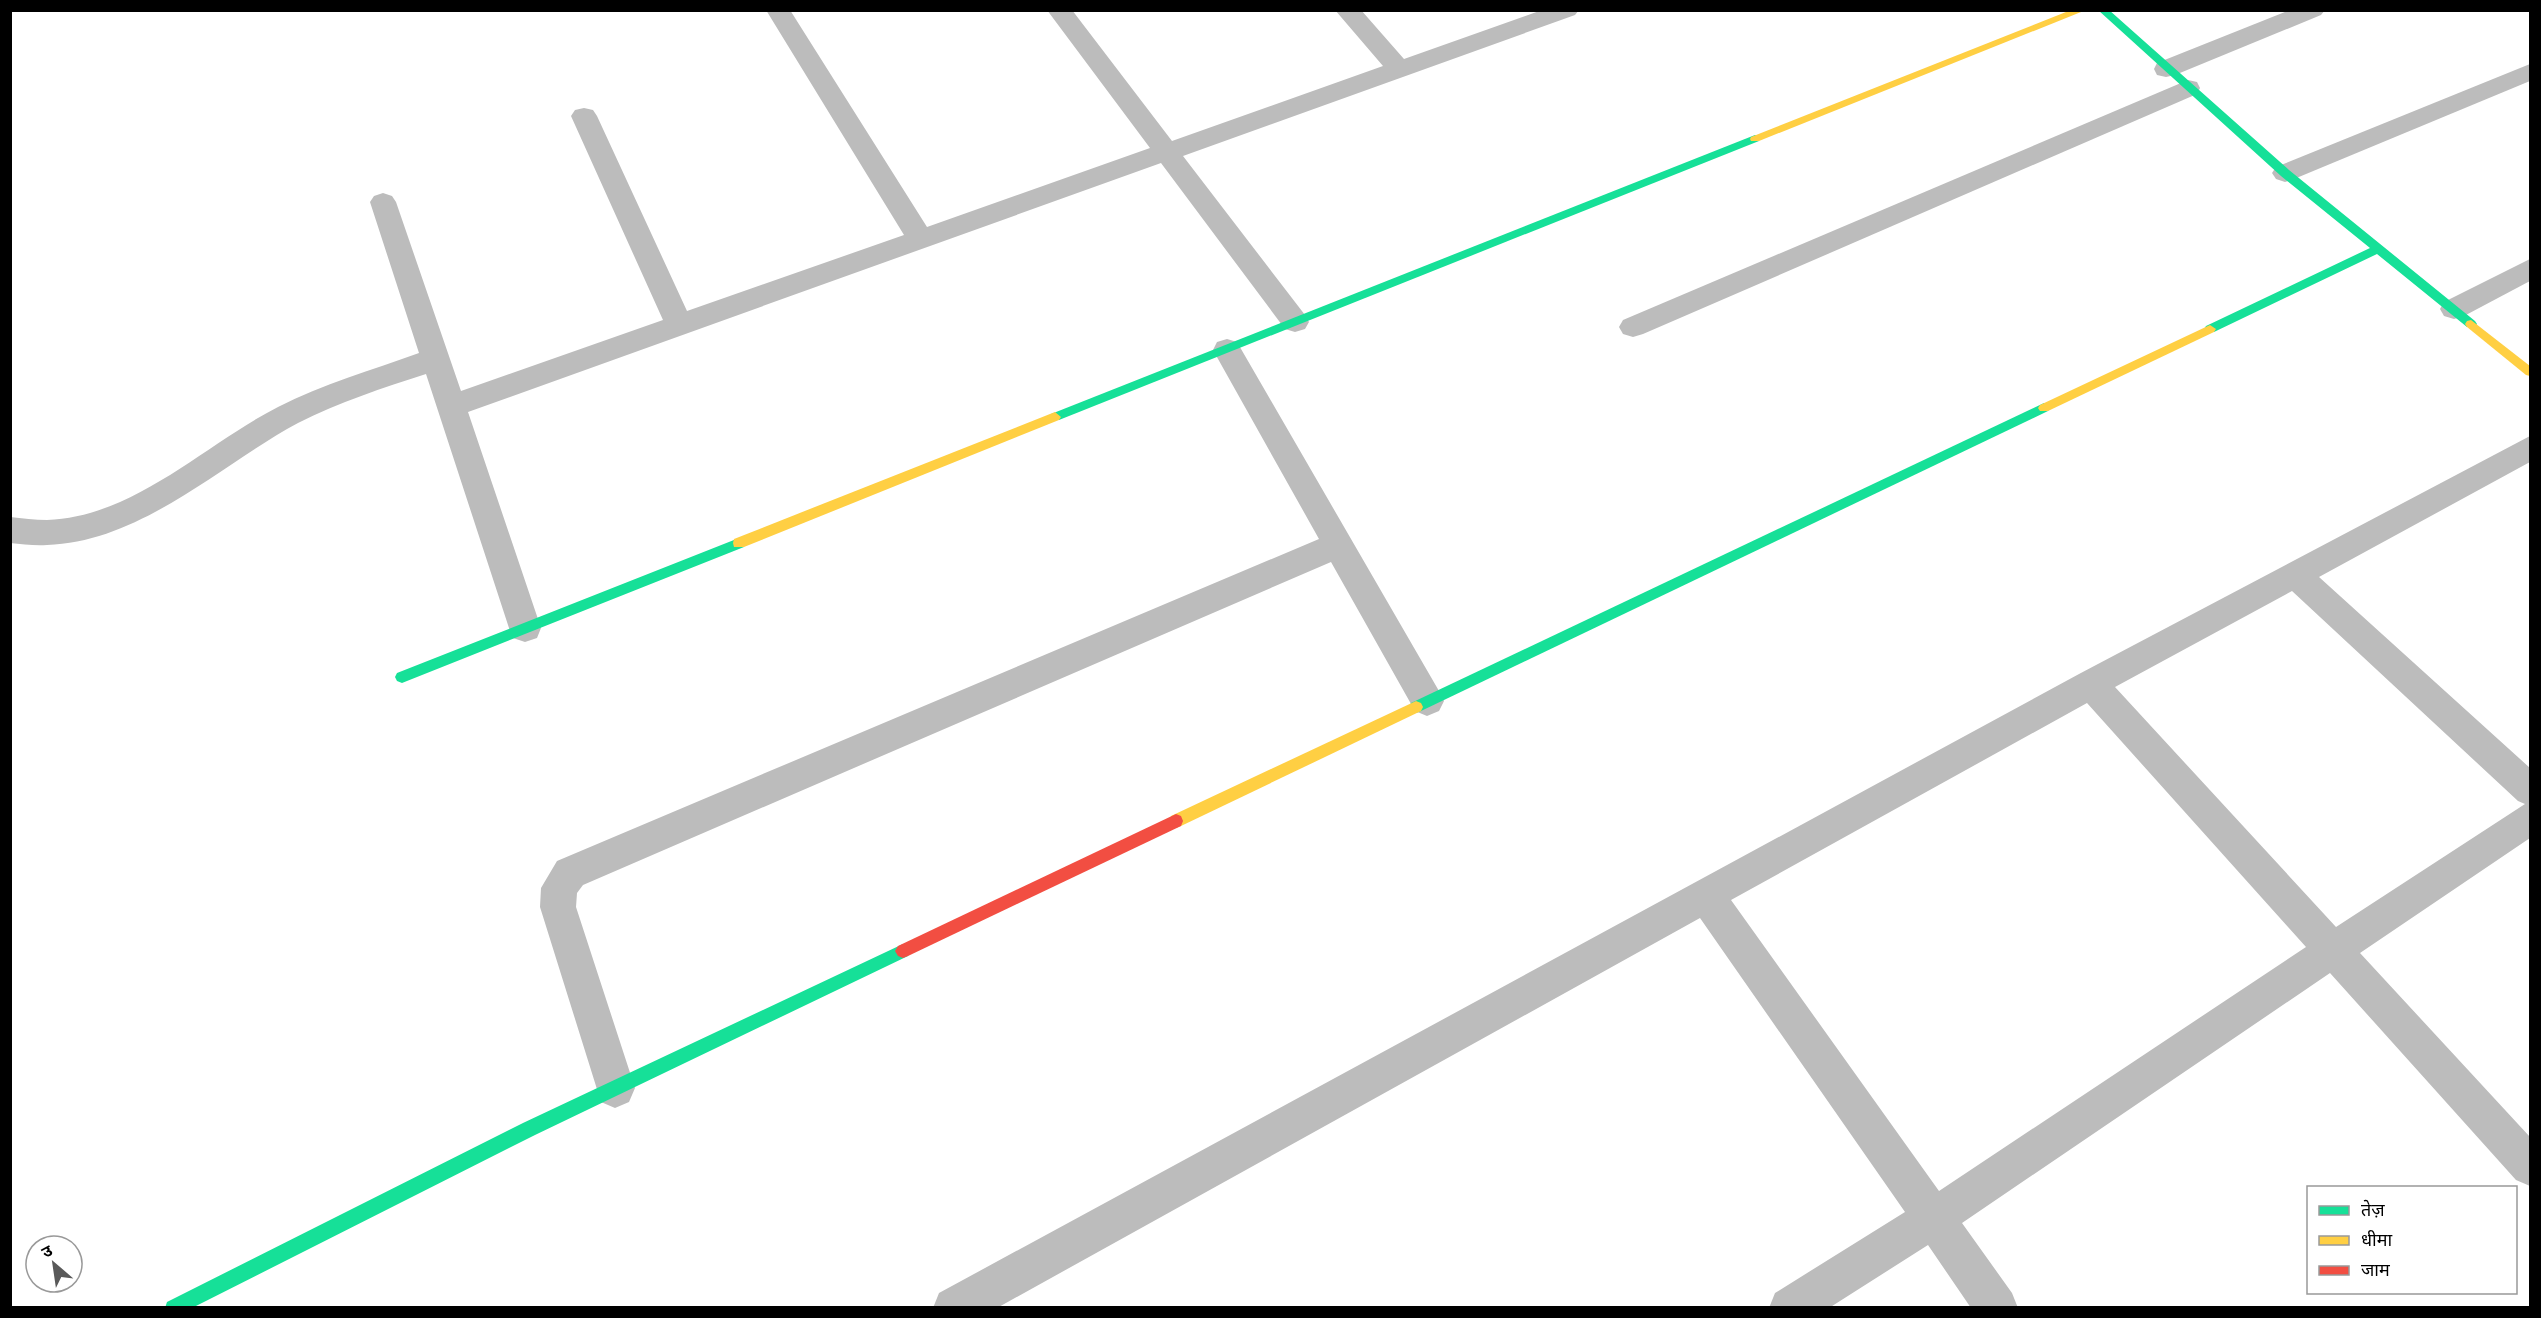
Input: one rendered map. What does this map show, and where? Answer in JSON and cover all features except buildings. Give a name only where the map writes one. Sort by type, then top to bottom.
[{"type":"street","points":[[778,10],[921,240]]},
{"type":"street","points":[[1059,10],[1295,322]]},
{"type":"street","points":[[1347,10],[1400,70]]},
{"type":"street","points":[[451,406],[1567,10]]},
{"type":"street","points":[[402,677],[2081,10]]},
{"type":"street","points":[[2103,10],[2166,69],[2285,173],[2530,372]]},
{"type":"street","points":[[2166,69],[2313,10]]},
{"type":"street","points":[[2285,173],[2530,72]]},
{"type":"street","points":[[1633,327],[2188,88]]},
{"type":"street","points":[[584,116],[679,325]]},
{"type":"street","points":[[383,201],[525,628]]},
{"type":"street","points":[[173,1308],[615,1088],[2379,248]]},
{"type":"street","points":[[2454,309],[2530,269]]},
{"type":"street","points":[[1227,350],[1427,701]]},
{"type":"street","points":[[10,530],[23,533],[77,529],[130,512],[288,415],[435,359]]},
{"type":"street","points":[[954,1308],[1707,897],[2091,684],[2530,448]]},
{"type":"street","points":[[615,1088],[558,907],[559,888],[570,873],[1338,545]]},
{"type":"street","points":[[2296,575],[2530,790]]},
{"type":"street","points":[[2091,684],[2530,1166]]},
{"type":"street","points":[[1790,1308],[1934,1218],[2530,818]]},
{"type":"street","points":[[1707,897],[1997,1308]]},
{"type":"traffic: fast","points":[[2103,10],[2285,173],[2471,324]]},
{"type":"traffic: fast","points":[[1055,417],[1755,139]]},
{"type":"traffic: fast","points":[[2210,329],[2379,248]]},
{"type":"traffic: fast","points":[[1416,707],[2044,408]]},
{"type":"traffic: fast","points":[[402,677],[739,543]]},
{"type":"traffic: fast","points":[[173,1308],[529,1129],[903,951]]},
{"type":"traffic: slow","points":[[1755,139],[2081,10]]},
{"type":"traffic: slow","points":[[2471,324],[2530,372]]},
{"type":"traffic: slow","points":[[2044,408],[2210,329]]},
{"type":"traffic: slow","points":[[739,543],[1055,417]]},
{"type":"traffic: slow","points":[[1176,821],[1416,707]]},
{"type":"traffic: jam","points":[[903,951],[1176,821]]}]
